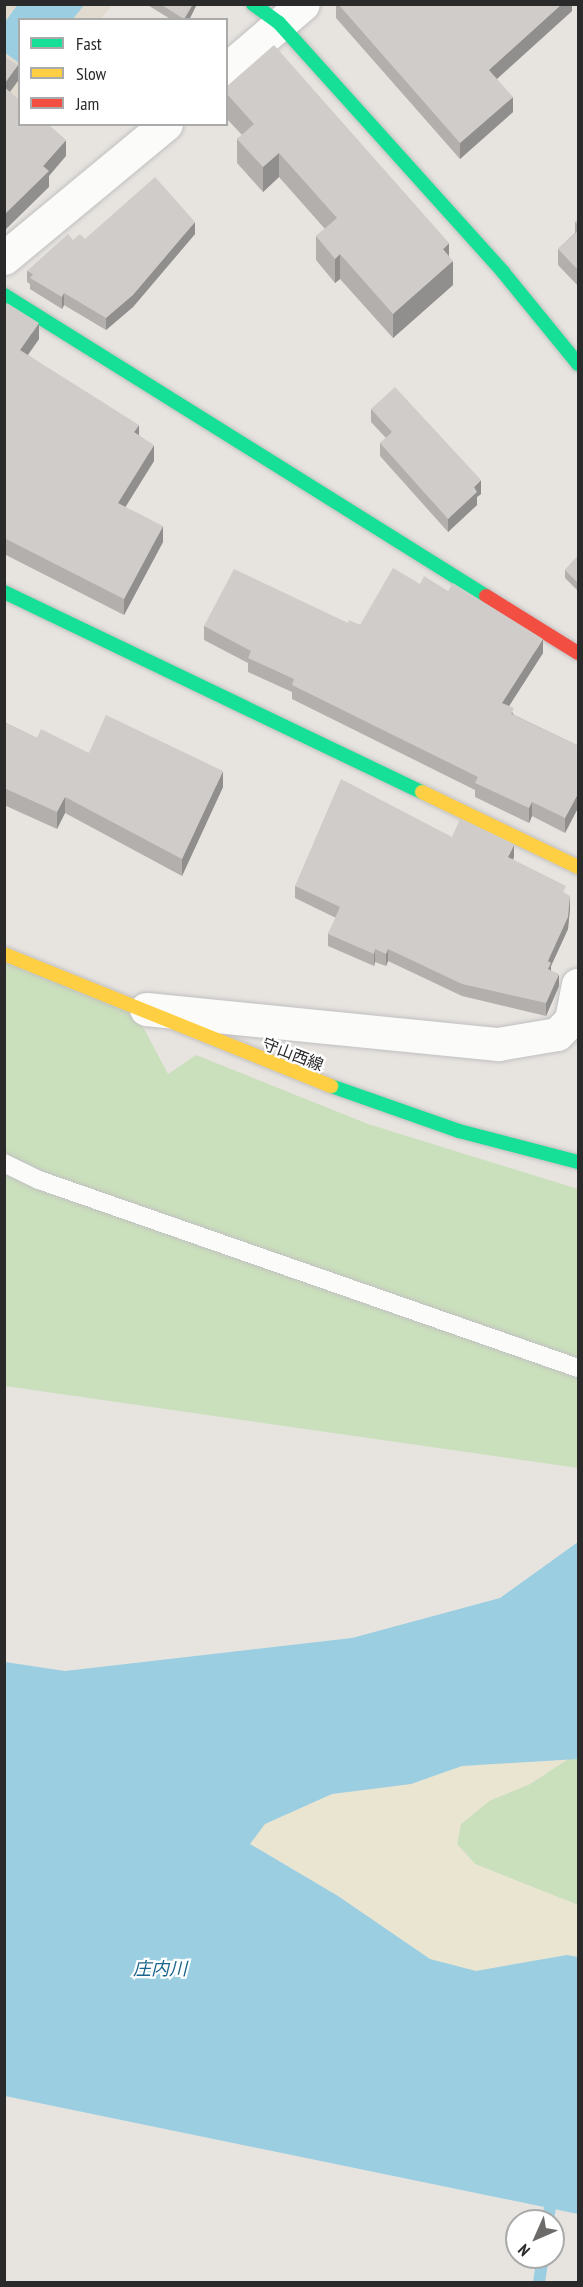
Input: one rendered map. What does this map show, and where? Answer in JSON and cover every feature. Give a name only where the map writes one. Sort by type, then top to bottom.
[{"type":"street","points":[[228,68],[279,11],[579,364]]},
{"type":"street","points":[[4,258],[164,126]]},
{"type":"street","points":[[4,295],[579,653]]},
{"type":"street","points":[[4,592],[579,867]]},
{"type":"street","name":"守山西線","points":[[4,954],[287,1071],[427,1120],[579,1162]]},
{"type":"street","points":[[133,1008],[498,1044],[557,1034],[571,1020],[579,985]]},
{"type":"lane","points":[[4,1163],[39,1180],[579,1368]]},
{"type":"shaded area","points":[[5,5],[112,5],[102,18],[18,18],[18,107],[5,99]]},
{"type":"green space","points":[[5,954],[133,1008],[168,1074],[196,1055],[368,1124],[578,1189],[578,1468],[5,1386]]},
{"type":"green space","points":[[568,1759],[578,1759],[578,1905],[475,1864],[457,1844],[461,1824],[489,1801],[530,1784]]},
{"type":"sand","points":[[568,1759],[530,1784],[489,1801],[461,1824],[457,1844],[475,1864],[578,1905],[578,1957],[567,1955],[476,1971],[430,1959],[338,1896],[250,1844],[264,1824],[332,1794],[411,1784],[462,1766]]},
{"type":"water","points":[[18,4],[84,4],[74,18],[18,18],[18,62],[4,52],[5,22]]},
{"type":"water","name":"庄内川","points":[[578,1542],[578,1759],[462,1766],[411,1784],[332,1794],[265,1824],[250,1844],[338,1896],[430,1959],[476,1971],[567,1955],[578,1957],[578,2214],[565,2211],[565,2209],[554,2209],[5,2096],[5,1662],[65,1671],[352,1638],[500,1598]]},
{"type":"building","points":[[160,4],[193,4],[182,18]]},
{"type":"building","points":[[338,4],[562,4],[489,70],[513,97],[460,143]]},
{"type":"building","points":[[274,45],[449,243],[443,249],[453,261],[393,314],[340,254],[335,259],[316,236],[337,218],[279,153],[263,167],[237,139],[254,124],[228,95],[228,85]]},
{"type":"building","points":[[4,56],[18,65],[4,84]]},
{"type":"building","points":[[4,87],[18,98],[18,126],[50,126],[66,140],[43,166],[49,171],[4,215]]},
{"type":"building","points":[[155,177],[195,222],[133,295],[106,318],[64,293],[62,297],[30,278],[33,274],[27,271],[68,234],[73,240],[80,234],[85,239]]},
{"type":"building","points":[[579,230],[579,271],[558,249]]},
{"type":"building","points":[[7,303],[39,323],[20,350],[139,425],[134,432],[154,445],[118,503],[163,526],[124,599],[4,538],[4,306]]},
{"type":"building","points":[[395,387],[481,480],[474,487],[477,492],[448,519],[380,443],[392,432],[371,409]]},
{"type":"building","points":[[579,555],[579,584],[565,570]]},
{"type":"building","points":[[393,568],[420,584],[424,576],[448,591],[453,583],[543,639],[502,703],[514,708],[511,714],[579,746],[579,792],[565,818],[532,802],[529,808],[475,783],[478,777],[292,685],[294,679],[248,658],[251,651],[204,626],[234,569],[348,623],[349,620],[360,625]]},
{"type":"building","points":[[106,715],[223,771],[182,859],[65,797],[57,812],[4,788],[4,722],[37,738],[41,729],[89,753]]},
{"type":"building","points":[[341,779],[452,837],[460,819],[514,845],[508,857],[566,886],[563,892],[570,896],[568,917],[548,961],[551,963],[548,969],[559,974],[546,1003],[462,984],[388,949],[386,954],[375,949],[374,954],[328,934],[340,907],[295,886]]},
{"type":"waterway","points":[[550,2209],[552,2192]]},
{"type":"waterway","points":[[539,2282],[541,2269]]},
{"type":"traffic: fast","points":[[253,4],[279,23],[503,272],[578,364]]},
{"type":"traffic: fast","points":[[4,295],[486,596]]},
{"type":"traffic: fast","points":[[4,592],[422,792]]},
{"type":"traffic: fast","points":[[331,1086],[459,1131],[578,1162]]},
{"type":"traffic: slow","points":[[422,792],[578,867]]},
{"type":"traffic: slow","points":[[4,954],[331,1086]]},
{"type":"traffic: jam","points":[[486,596],[578,653]]}]
